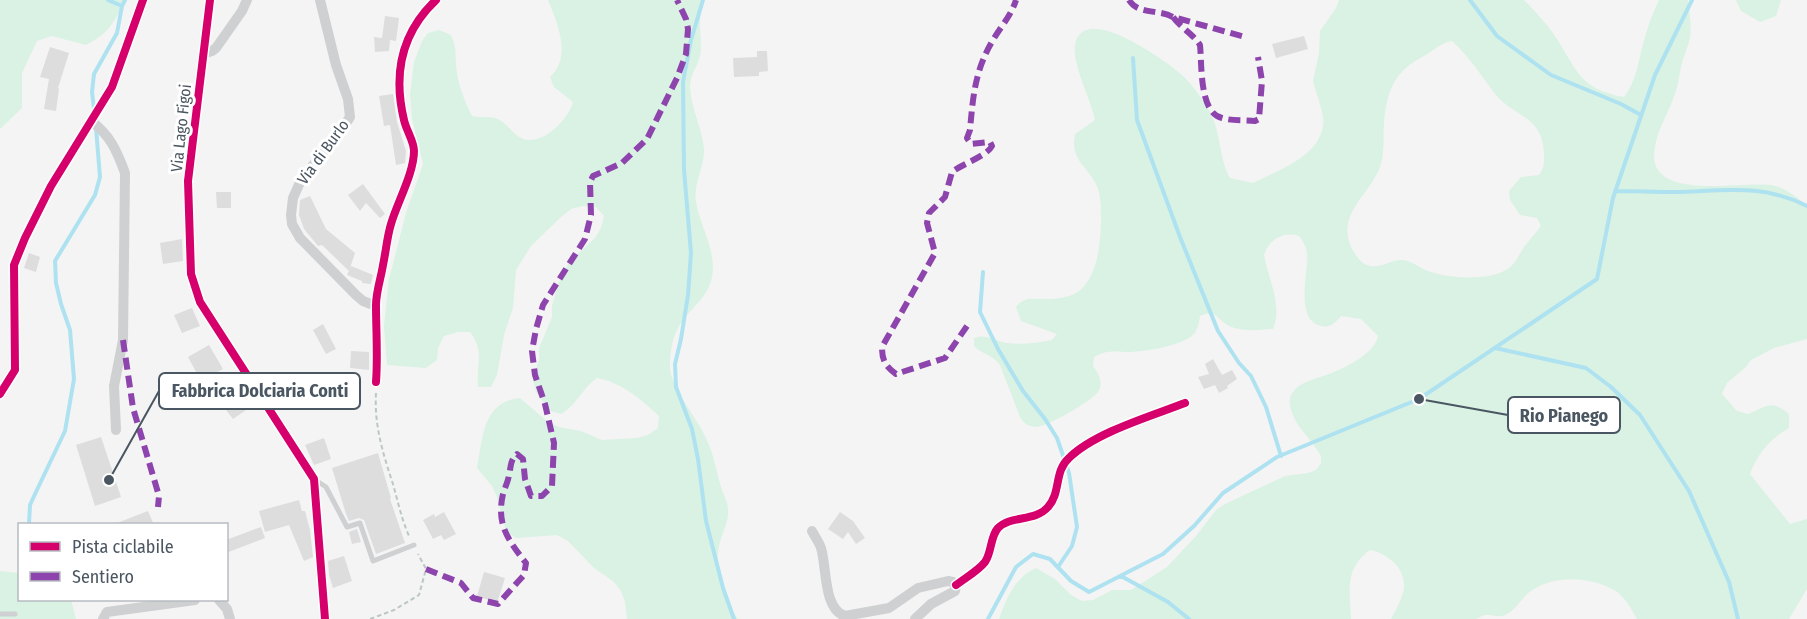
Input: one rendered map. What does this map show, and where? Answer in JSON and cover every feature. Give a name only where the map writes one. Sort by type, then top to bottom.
[{"type":"street","points":[[0,394],[15,370],[14,266],[51,186],[112,87],[143,0]]},
{"type":"street","name":"Via Lago Figoi","points":[[210,0],[188,181],[191,274],[200,302],[314,479],[325,619]]},
{"type":"street","points":[[203,54],[216,48],[247,0]]},
{"type":"street","name":"Via di Burlo","points":[[320,0],[336,65],[348,99],[350,117],[301,180],[291,209],[292,224],[300,238],[356,295],[363,301],[376,306]]},
{"type":"street","points":[[376,382],[378,342],[376,306],[391,224],[401,199],[414,152],[401,106],[400,60],[416,23],[423,12],[436,0]]},
{"type":"street","points":[[91,121],[104,130],[116,148],[124,173],[123,340],[114,386],[116,430]]},
{"type":"street","points":[[915,619],[931,604],[955,591],[956,585],[984,563],[994,533],[1000,526],[1038,515],[1049,507],[1056,494],[1060,469],[1068,458],[1108,434],[1185,403]]},
{"type":"street","points":[[812,531],[822,551],[833,608],[840,615],[889,608],[918,588],[948,581],[956,585]]},
{"type":"street","points":[[103,619],[107,612],[188,601]]},
{"type":"street","points":[[220,601],[230,619]]},
{"type":"lane","name":"Via Lago Figoi","points":[[314,479],[326,487],[347,527],[360,523],[373,561],[414,545]]},
{"type":"lane","points":[[0,614],[15,614]]},
{"type":"path","points":[[370,619],[394,610],[419,595],[426,569],[401,513],[378,435],[375,412],[376,382]]},
{"type":"green space","points":[[0,0],[125,0],[110,27],[86,45],[52,36],[37,41],[22,73],[22,108],[0,129]]},
{"type":"green space","points":[[548,0],[705,0],[700,18],[701,54],[690,87],[704,149],[696,188],[696,202],[711,251],[712,279],[704,295],[677,330],[670,365],[674,382],[709,444],[722,492],[727,501],[728,513],[718,552],[718,572],[723,592],[738,619],[627,619],[621,591],[568,541],[557,535],[516,538],[506,531],[492,486],[477,468],[483,434],[491,414],[507,401],[520,398],[548,422],[559,427],[581,431],[602,440],[637,438],[648,435],[658,428],[659,416],[631,392],[606,380],[597,378],[561,414],[550,411],[536,392],[533,380],[539,359],[539,348],[552,317],[552,306],[558,284],[569,262],[595,238],[601,228],[604,216],[596,207],[583,206],[571,209],[531,246],[516,270],[513,308],[504,335],[497,375],[491,387],[478,387],[479,352],[470,332],[458,332],[444,336],[438,348],[437,360],[426,368],[387,365],[384,326],[389,279],[406,213],[423,164],[412,119],[410,95],[414,62],[422,41],[428,33],[439,30],[451,35],[455,47],[459,84],[472,116],[495,118],[521,138],[537,139],[560,123],[573,102],[554,87],[550,77],[557,69],[562,50],[556,19]]},
{"type":"green space","points":[[1339,0],[1524,0],[1550,29],[1576,70],[1589,84],[1609,94],[1624,97],[1634,79],[1648,27],[1659,0],[1688,0],[1691,33],[1675,95],[1656,140],[1654,155],[1658,169],[1668,179],[1683,184],[1776,186],[1807,206],[1807,339],[1774,348],[1751,360],[1727,383],[1722,394],[1737,411],[1748,414],[1773,405],[1789,414],[1789,428],[1765,447],[1750,474],[1790,524],[1807,519],[1807,589],[1789,619],[1637,619],[1625,599],[1614,590],[1595,582],[1574,579],[1543,584],[1527,595],[1511,612],[1501,616],[1483,615],[1476,619],[1391,619],[1404,588],[1402,574],[1389,558],[1370,550],[1362,557],[1352,573],[1350,581],[1351,619],[999,619],[1008,596],[1017,583],[1036,568],[1055,579],[1071,595],[1082,601],[1093,600],[1112,590],[1131,590],[1167,567],[1216,510],[1225,504],[1285,476],[1316,470],[1321,463],[1321,456],[1294,419],[1290,403],[1291,396],[1301,385],[1353,363],[1372,348],[1378,336],[1361,319],[1341,316],[1327,326],[1313,322],[1305,305],[1306,248],[1299,236],[1283,236],[1269,245],[1264,255],[1276,302],[1276,320],[1273,329],[1240,329],[1229,326],[1210,313],[1200,316],[1194,334],[1181,342],[1145,350],[1099,354],[1094,357],[1093,366],[1100,382],[1098,392],[1086,402],[1049,423],[1035,427],[1024,423],[1000,365],[974,346],[974,338],[987,337],[1018,344],[1052,340],[1057,334],[1021,321],[1016,307],[1022,301],[1029,299],[1073,295],[1083,287],[1094,270],[1100,238],[1100,198],[1097,186],[1077,157],[1074,143],[1075,134],[1095,120],[1076,62],[1075,45],[1081,33],[1093,29],[1108,31],[1126,38],[1160,58],[1182,75],[1198,93],[1214,120],[1230,178],[1253,183],[1299,159],[1317,141],[1322,130],[1323,117],[1313,81],[1319,53],[1320,31]],"holes":[[[1452,41],[1496,95],[1533,124],[1538,132],[1544,153],[1542,170],[1539,175],[1521,177],[1509,191],[1510,200],[1520,215],[1537,218],[1541,226],[1514,264],[1508,269],[1487,276],[1445,275],[1428,271],[1403,260],[1376,266],[1364,264],[1351,247],[1347,233],[1348,223],[1382,161],[1385,110],[1390,91],[1399,75],[1414,62],[1448,42]]]},
{"type":"green space","points":[[1736,0],[1781,0],[1776,16],[1760,22],[1741,11]]},
{"type":"green space","points":[[0,571],[18,573],[18,601],[71,601],[76,619],[0,619]]},
{"type":"building","points":[[385,16],[399,18],[396,41],[390,40],[389,51],[375,52],[374,37],[382,38]]},
{"type":"building","points":[[1304,36],[1308,49],[1276,58],[1272,44]]},
{"type":"building","points":[[50,47],[69,53],[58,88],[56,111],[44,109],[49,79],[40,77]]},
{"type":"building","points":[[757,51],[767,51],[768,71],[759,72],[759,76],[734,77],[733,58],[757,57]]},
{"type":"building","points":[[393,94],[397,122],[406,151],[405,163],[396,165],[390,125],[384,126],[379,96]]},
{"type":"building","points":[[363,184],[385,214],[380,218],[366,203],[360,211],[348,195]]},
{"type":"building","points":[[216,192],[231,192],[231,208],[217,208]]},
{"type":"building","points":[[310,196],[326,229],[355,253],[349,271],[322,245],[318,246],[304,229],[299,215],[300,200]]},
{"type":"building","points":[[182,239],[183,261],[163,264],[160,243]]},
{"type":"building","points":[[29,253],[40,257],[36,272],[24,268]]},
{"type":"building","points":[[351,266],[373,275],[371,284],[362,283],[347,275]]},
{"type":"building","points":[[192,308],[200,326],[182,333],[174,315]]},
{"type":"building","points":[[323,324],[336,349],[326,354],[313,330]]},
{"type":"building","points":[[209,345],[223,369],[201,381],[188,357]]},
{"type":"building","points":[[351,351],[369,352],[369,370],[350,368]]},
{"type":"building","points":[[1213,359],[1222,375],[1232,370],[1237,379],[1219,393],[1215,385],[1204,389],[1198,377],[1209,374],[1205,364]]},
{"type":"building","points":[[235,390],[249,408],[233,419],[219,401]]},
{"type":"building","points":[[101,437],[121,497],[95,506],[76,445]]},
{"type":"building","points":[[324,438],[331,459],[314,465],[305,445]]},
{"type":"building","points":[[378,453],[405,543],[376,554],[364,520],[359,518],[349,521],[332,468]]},
{"type":"building","points":[[299,500],[302,511],[305,511],[310,530],[313,557],[304,561],[289,525],[265,532],[259,511]]},
{"type":"building","points":[[148,511],[153,523],[117,523]]},
{"type":"building","points":[[444,512],[456,534],[444,540],[441,535],[433,539],[423,520]]},
{"type":"building","points":[[840,512],[853,521],[865,538],[856,544],[848,532],[843,539],[828,529]]},
{"type":"building","points":[[261,527],[265,538],[228,552],[228,539]]},
{"type":"building","points":[[357,529],[361,542],[352,544],[349,532]]},
{"type":"building","points":[[344,556],[352,581],[333,588],[328,561]]},
{"type":"building","points":[[484,572],[505,578],[497,603],[477,596]]},
{"type":"waterway","points":[[108,0],[122,6]]},
{"type":"waterway","points":[[94,109],[92,92],[94,74],[117,33],[125,0]]},
{"type":"waterway","points":[[703,0],[691,40],[683,82],[684,170],[691,253],[688,295],[675,364],[676,387],[692,429],[706,521],[723,588],[734,619]]},
{"type":"waterway","points":[[1470,0],[1497,36],[1551,75],[1621,104],[1641,115]]},
{"type":"waterway","points":[[988,619],[1016,567],[1033,554],[1050,559],[1071,581],[1089,592],[1163,554],[1194,526],[1223,493],[1277,457],[1419,399],[1597,279],[1613,198],[1655,75],[1692,0]]},
{"type":"waterway","points":[[1133,58],[1137,120],[1180,237],[1218,331],[1239,363],[1251,376],[1266,407],[1281,456]]},
{"type":"waterway","points":[[29,523],[30,505],[65,431],[74,379],[70,330],[56,283],[55,261],[95,195],[100,177],[96,128]]},
{"type":"waterway","points":[[1615,191],[1758,191],[1774,194],[1807,206]]},
{"type":"waterway","points":[[983,272],[980,312],[998,349],[1023,391],[1057,438],[1069,473],[1077,527],[1072,546],[1058,567]]},
{"type":"waterway","points":[[1495,348],[1586,368],[1611,387],[1640,415],[1689,491],[1729,582],[1738,619]]},
{"type":"waterway","points":[[1121,576],[1168,602],[1189,619]]},
{"type":"marked path","points":[[426,569],[461,583],[473,598],[498,604],[524,575],[526,563],[505,531],[501,505],[512,461],[517,454],[523,459],[525,479],[531,496],[542,496],[552,486],[554,443],[545,404],[535,375],[532,351],[536,329],[543,305],[585,239],[591,215],[590,182],[593,176],[622,163],[647,139],[677,78],[686,54],[688,29],[677,0]]},
{"type":"marked path","points":[[967,326],[945,358],[896,374],[885,362],[882,347],[935,253],[927,223],[929,213],[945,197],[952,172],[985,153],[992,146],[990,142],[971,144],[967,138],[974,94],[982,62],[1016,0]]},
{"type":"marked path","points":[[1129,0],[1143,10],[1245,37]]},
{"type":"marked path","points":[[1173,17],[1200,45],[1205,98],[1209,107],[1222,118],[1255,121],[1259,119],[1262,81],[1258,57]]},
{"type":"marked path","points":[[123,340],[133,408],[159,496],[158,507]]},
{"type":"cycle path","points":[[0,394],[15,370],[14,265],[51,186],[112,87],[143,0]]},
{"type":"cycle path","points":[[210,0],[188,181],[191,274],[200,302],[314,479],[325,619]]},
{"type":"cycle path","points":[[376,382],[377,295],[390,229],[408,178],[414,151],[401,103],[400,71],[403,55],[415,26],[436,0]]},
{"type":"cycle path","points":[[956,585],[985,562],[998,528],[1009,521],[1037,515],[1048,507],[1055,495],[1064,463],[1080,449],[1108,433],[1185,403]]},
{"type":"place","name":"Rio Pianego","points":[[1419,399]]},
{"type":"place","name":"Fabbrica Dolciaria Conti","points":[[109,480]]}]
